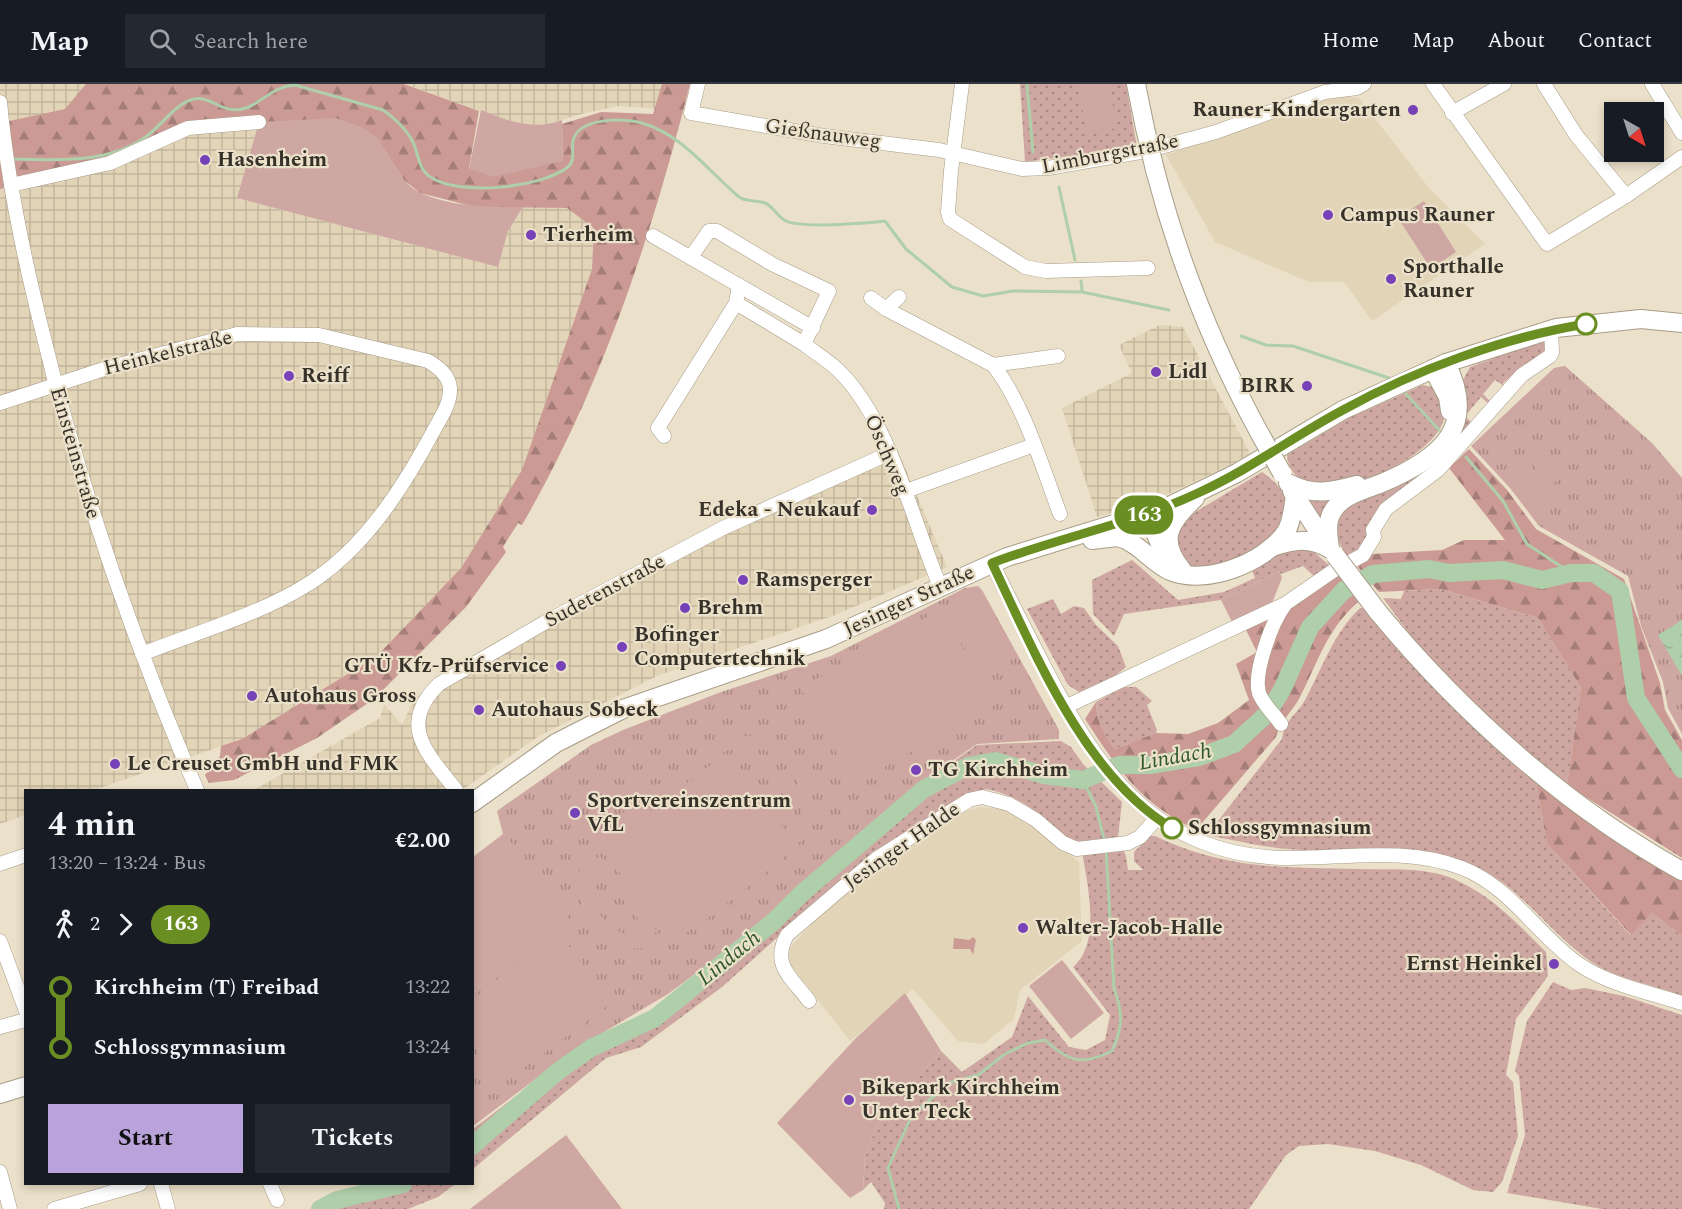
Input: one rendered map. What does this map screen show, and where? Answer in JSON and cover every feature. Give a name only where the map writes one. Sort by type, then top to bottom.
[{"type":"main road","points":[[1136,84],[1155,170],[1195,296],[1226,369],[1260,434],[1288,484],[1332,552],[1378,612],[1427,667],[1519,755],[1612,828],[1682,871]]},
{"type":"main road","name":"Jesinger Straße","points":[[474,801],[556,743],[623,709],[826,639],[885,615],[940,586],[992,563],[1143,516],[1200,492],[1343,410],[1440,366],[1551,330],[1641,319],[1682,323]]},
{"type":"main road","points":[[1288,484],[1311,492],[1340,490],[1386,475],[1426,451],[1444,432],[1450,410],[1440,366]]},
{"type":"main road","points":[[1332,552],[1328,523],[1339,503],[1356,492],[1414,467],[1436,451],[1449,436],[1458,418],[1459,397],[1455,382],[1440,366]]},
{"type":"main road","points":[[1271,548],[1290,524],[1288,484]]},
{"type":"main road","points":[[1179,571],[1170,555],[1168,536],[1180,512],[1200,492]]},
{"type":"main road","points":[[1143,516],[1150,548],[1179,571]]},
{"type":"main road","points":[[1064,539],[1085,541],[1117,537],[1131,542],[1179,571],[1208,574],[1241,565],[1271,548],[1304,539],[1332,552]]},
{"type":"main road","points":[[0,1094],[24,1087]]},
{"type":"street","name":"Gießnauweg","points":[[698,84],[691,113],[955,154]]},
{"type":"street","points":[[962,84],[948,212],[950,219],[1025,267],[1046,271],[1148,268]]},
{"type":"street","name":"Limburgstraße","points":[[955,154],[1022,169],[1091,162],[1146,151],[1216,132],[1339,86],[1358,88],[1364,84]]},
{"type":"street","points":[[1433,84],[1547,244],[1626,196],[1682,157]]},
{"type":"street","points":[[1452,113],[1504,84]]},
{"type":"street","points":[[1544,84],[1576,135],[1626,196]]},
{"type":"street","points":[[1652,84],[1682,133]]},
{"type":"street","name":"Einsteinstraße","points":[[0,102],[24,259],[55,384],[87,496],[142,654],[197,789]]},
{"type":"street","points":[[10,179],[110,163],[188,128],[259,123]]},
{"type":"street","points":[[691,256],[709,231],[717,231],[772,264],[829,291],[804,344]]},
{"type":"street","points":[[653,236],[813,328]]},
{"type":"street","points":[[664,436],[658,428],[736,303],[739,285]]},
{"type":"street","points":[[886,309],[899,297]]},
{"type":"street","points":[[871,298],[886,309],[993,365],[1003,377],[1034,445],[1060,514]]},
{"type":"street","name":"Öschweg","points":[[736,303],[804,344],[838,370],[861,398],[890,453],[940,586]]},
{"type":"street","points":[[1065,707],[1285,604],[1333,571],[1356,561],[1370,548],[1374,537],[1373,530],[1386,509],[1438,470],[1514,382],[1550,357],[1552,352],[1551,330]]},
{"type":"street","name":"Heinkelstraße","points":[[0,403],[55,384],[202,341],[237,334],[319,335],[428,361],[439,368],[448,380],[450,390],[447,405],[415,466],[385,509],[335,564],[289,595],[142,654]]},
{"type":"street","points":[[993,365],[1058,356]]},
{"type":"street","points":[[903,492],[1034,445]]},
{"type":"street","name":"Sudetenstraße","points":[[455,789],[420,738],[417,724],[418,712],[426,697],[439,684],[536,627],[723,528],[890,453]]},
{"type":"street","points":[[992,563],[1065,707],[1094,755],[1125,792],[1156,819],[1191,838],[1253,855],[1281,858],[1371,855],[1409,857],[1447,863],[1481,877],[1500,891],[1556,945],[1581,965],[1617,983],[1682,1003]]},
{"type":"street","points":[[1280,721],[1259,693],[1258,680],[1266,644],[1276,616],[1285,604]]},
{"type":"street","name":"Jesinger Halde","points":[[809,1001],[782,966],[779,950],[787,935],[876,859],[957,806],[982,797],[995,799],[1025,812],[1063,843],[1077,849],[1117,845],[1140,837],[1156,819]]},
{"type":"street","points":[[0,864],[24,856]]},
{"type":"street","points":[[0,941],[24,1006]]},
{"type":"street","points":[[0,1026],[24,1020]]},
{"type":"street","points":[[0,1172],[10,1209]]},
{"type":"street","points":[[54,1209],[137,1185]]},
{"type":"street","points":[[161,1185],[168,1209]]},
{"type":"street","points":[[270,1185],[277,1200]]},
{"type":"shaded area","points":[[0,84],[86,84],[65,109],[11,122],[188,128],[259,122],[237,198],[498,267],[508,231],[523,207],[567,208],[595,228],[592,269],[522,470],[461,568],[377,656],[242,739],[97,789],[24,789],[24,815],[0,824]]},
{"type":"shaded area","points":[[405,84],[670,84],[663,109],[617,106],[577,115],[551,124],[533,125],[513,123]]},
{"type":"shaded area","name":"Campus Rauner","points":[[1333,95],[1359,98],[1429,188],[1485,244],[1372,321],[1344,282],[1309,282],[1215,242],[1166,155]]},
{"type":"shaded area","points":[[1160,325],[1183,327],[1251,455],[1151,502],[1097,517],[1062,408],[1132,373],[1119,345]]},
{"type":"shaded area","points":[[896,446],[947,567],[835,615],[657,676],[539,736],[463,789],[256,789],[380,718],[384,704],[402,725],[414,699],[450,671],[715,528]]},
{"type":"shaded area","points":[[980,807],[1001,809],[1033,825],[1079,862],[1082,941],[1020,990],[1014,1019],[984,1044],[958,1041],[913,989],[850,1041],[783,955],[830,904],[885,861],[960,813]]},
{"type":"green space","points":[[86,84],[404,84],[479,111],[469,168],[563,161],[562,124],[601,112],[653,114],[662,84],[690,84],[641,254],[600,366],[550,473],[522,525],[518,523],[503,547],[506,552],[466,607],[374,699],[317,738],[234,780],[209,783],[205,775],[220,756],[221,746],[242,739],[377,656],[461,568],[522,470],[592,269],[594,228],[567,208],[475,207],[420,193],[404,180],[376,137],[358,126],[188,128],[136,153],[0,189],[0,123],[65,109]]},
{"type":"green space","points":[[1020,84],[1126,84],[1137,147],[1025,162]]},
{"type":"green space","points":[[1078,84],[1109,84],[1117,128],[1087,133]]},
{"type":"green space","points":[[481,110],[511,121],[531,125],[562,120],[563,161],[494,177],[469,169]]},
{"type":"green space","points":[[336,118],[374,135],[407,183],[421,193],[458,204],[523,207],[508,231],[498,267],[237,198],[259,122]]},
{"type":"green space","points":[[1424,201],[1456,252],[1431,269],[1398,218]]},
{"type":"green space","points":[[1541,341],[1547,344],[1546,353],[1519,369],[1503,383],[1504,386],[1495,380],[1483,394],[1490,401],[1488,403],[1481,397],[1465,416],[1472,423],[1434,469],[1384,506],[1367,545],[1350,559],[1337,536],[1336,523],[1339,510],[1436,458],[1462,382],[1470,367]]},
{"type":"green space","points":[[1565,366],[1652,443],[1682,478],[1682,734],[1668,708],[1663,682],[1641,626],[1628,576],[1539,526],[1510,488],[1471,446],[1554,368]]},
{"type":"green space","points":[[1423,385],[1436,388],[1443,403],[1444,418],[1435,435],[1417,452],[1393,467],[1365,479],[1338,485],[1313,484],[1295,475],[1287,455],[1349,418]]},
{"type":"green space","points":[[1469,449],[1507,490],[1536,529],[1624,579],[1660,683],[1665,710],[1682,740],[1682,858],[1567,785],[1581,688],[1538,618],[1441,589],[1379,592],[1357,566],[1372,554],[1442,550],[1464,540],[1505,540],[1449,468]]},
{"type":"green space","points":[[1542,457],[1560,478],[1550,486],[1533,465]]},
{"type":"green space","points":[[1525,465],[1549,493],[1534,506],[1510,477]]},
{"type":"green space","points":[[1262,472],[1277,485],[1284,496],[1285,510],[1281,529],[1237,559],[1213,566],[1184,565],[1173,551],[1179,525],[1197,511]]},
{"type":"green space","points":[[1343,494],[1323,528],[1302,495]]},
{"type":"green space","points":[[1286,548],[1313,551],[1331,567],[1316,578],[1303,566],[1281,574],[1279,571],[1221,600],[1124,614],[1114,636],[1093,614],[1092,580],[1132,560],[1178,600],[1224,592],[1255,578],[1251,568]]},
{"type":"green space","points":[[1279,571],[1282,578],[1272,603],[1232,622],[1221,600]]},
{"type":"green space","points":[[1338,575],[1358,602],[1338,623],[1300,697],[1280,726],[1276,737],[1196,830],[1159,808],[1120,770],[1085,719],[1096,702],[1101,727],[1115,749],[1156,733],[1188,734],[1218,723],[1249,700],[1236,664],[1257,652],[1245,628]]},
{"type":"green space","points":[[978,586],[982,590],[1059,730],[1059,739],[977,744],[917,785],[739,941],[668,994],[577,1048],[474,1125],[474,856],[503,834],[497,811],[591,745],[623,730],[721,692],[831,656],[965,588]]},
{"type":"green space","points":[[1441,589],[1538,618],[1581,688],[1567,785],[1477,708],[1420,648],[1383,598],[1401,599],[1404,591]]},
{"type":"green space","points":[[982,594],[1014,652],[978,672],[946,614]]},
{"type":"green space","points":[[1053,599],[1061,614],[1074,606],[1084,608],[1096,625],[1118,646],[1126,667],[1115,676],[1079,692],[1068,685],[1027,609]]},
{"type":"green space","points":[[1360,608],[1365,608],[1536,781],[1547,844],[1630,935],[1652,913],[1682,936],[1682,996],[1614,974],[1593,963],[1576,951],[1501,881],[1465,862],[1421,852],[1399,850],[1278,848],[1207,835],[1282,739],[1288,722],[1305,700],[1335,640]]},
{"type":"green space","points":[[941,609],[995,705],[854,784],[800,688]]},
{"type":"green space","points":[[1124,687],[1136,687],[1152,701],[1147,705],[1157,730],[1156,733],[1115,749],[1101,727],[1096,702]]},
{"type":"green space","points":[[736,726],[743,736],[763,738],[790,752],[808,777],[812,793],[809,824],[802,839],[794,848],[741,893],[700,923],[673,941],[657,947],[628,947],[609,940],[594,927],[584,910],[579,890],[580,870],[586,850],[599,831]],"holes":[[[753,747],[765,750],[782,760],[794,775],[800,789],[801,811],[793,832],[749,872],[682,920],[652,936],[634,936],[618,931],[606,922],[596,909],[589,878],[592,862],[600,847],[716,756],[730,749]]]},
{"type":"green space","points":[[1061,741],[1071,747],[1083,764],[1122,802],[1118,837],[1126,856],[1128,870],[1143,870],[1134,861],[1134,852],[1150,836],[1155,836],[1181,847],[1231,861],[1280,867],[1410,870],[1435,873],[1447,876],[1471,888],[1505,912],[1546,952],[1548,976],[1516,1019],[1506,1075],[1513,1082],[1518,1136],[1502,1182],[1493,1192],[1473,1190],[1421,1165],[1375,1151],[1328,1144],[1299,1146],[1286,1155],[1249,1209],[884,1209],[885,1203],[871,1182],[863,1190],[865,1156],[876,1127],[941,1051],[962,1072],[1012,1037],[1028,996],[1069,1047],[1086,1050],[1105,1040],[1110,1015],[1073,967],[1082,956],[1088,942],[1090,926],[1089,892],[1081,845],[1071,841],[1045,822],[1047,819],[1025,804],[1002,793],[985,789],[984,793],[798,919],[722,987],[641,1047],[606,1058],[474,1168],[474,1128],[578,1049],[637,1019],[680,991],[740,944],[918,786],[977,745]]},
{"type":"green space","points":[[726,753],[788,833],[663,930],[601,849]]},
{"type":"green space","points":[[1536,781],[1640,858],[1682,879],[1682,936],[1652,913],[1631,935],[1547,844]]},
{"type":"green space","points":[[507,837],[571,921],[474,995],[474,863]]},
{"type":"green space","points":[[600,856],[657,931],[652,936],[593,861]]},
{"type":"green space","points":[[973,937],[976,940],[973,955],[970,949],[953,949],[954,938],[969,940]]},
{"type":"green space","points":[[565,941],[611,1003],[501,1085],[474,1047],[474,1010]]},
{"type":"green space","points":[[1062,960],[1104,1013],[1071,1039],[1029,986]]},
{"type":"green space","points":[[1553,982],[1571,990],[1585,988],[1624,996],[1682,1015],[1682,1209],[1602,1209],[1507,1193],[1525,1135],[1519,1076],[1515,1071],[1527,1021]]},
{"type":"green space","name":"Bikepark Kirchheim Unter Teck","points":[[905,993],[941,1051],[876,1127],[865,1156],[863,1190],[850,1198],[777,1123],[856,1038]]},
{"type":"green space","points":[[474,1083],[493,1108],[474,1123]]},
{"type":"green space","points":[[566,1135],[622,1209],[470,1209]]},
{"type":"green space","points":[[368,1185],[454,1185],[438,1197],[408,1209],[311,1209],[336,1192]]},
{"type":"water","points":[[1682,620],[1682,676],[1658,635]]},
{"type":"waterway","points":[[1027,84],[1033,152]]},
{"type":"waterway","points":[[11,159],[80,159],[114,152],[144,138],[187,101],[206,100],[224,108],[238,110],[252,105],[281,88],[295,85],[383,110],[406,131],[422,168],[432,178],[445,184],[462,187],[501,187],[539,180],[568,167],[573,158],[573,141],[583,127],[603,121],[634,121],[670,136],[683,145],[739,197],[765,203],[786,221],[806,225],[885,221],[906,249],[952,287],[983,296],[1013,291],[1082,292],[1169,310]]},
{"type":"waterway","points":[[1059,187],[1075,260]]},
{"type":"waterway","points":[[1081,281],[1082,291]]},
{"type":"waterway","points":[[1241,336],[1266,345],[1293,346],[1392,379]]},
{"type":"waterway","points":[[1405,393],[1439,430]]},
{"type":"waterway","points":[[1466,457],[1503,501],[1527,544],[1571,573]]},
{"type":"waterway","name":"Lindach","points":[[474,1144],[557,1072],[591,1048],[655,1018],[773,922],[801,894],[924,789],[968,766],[995,761],[1044,775],[1083,780],[1119,765],[1150,765],[1199,757],[1234,744],[1267,714],[1282,690],[1310,627],[1344,590],[1373,574],[1429,569],[1449,573],[1503,570],[1542,580],[1571,573],[1594,573],[1620,591],[1636,698],[1682,769]]},
{"type":"waterway","points":[[1083,780],[1096,807],[1105,843]]},
{"type":"waterway","points":[[899,1209],[888,1168],[912,1115],[949,1083],[978,1075],[1005,1054],[1028,1043],[1045,1040],[1061,1053],[1084,1060],[1112,1051],[1121,1020],[1114,988],[1106,849]]},
{"type":"waterway","name":"Lindach","points":[[320,1209],[337,1200],[399,1185]]},
{"type":"bus line","name":"163","points":[[1172,828],[1141,807],[1110,776],[1094,755],[1065,707],[992,563],[1163,509],[1237,473],[1343,410],[1449,362],[1551,330],[1586,324]]},
{"type":"place","name":"Rauner-Kindergarten","points":[[1413,110]]},
{"type":"place","name":"Hasenheim","points":[[205,160]]},
{"type":"place","name":"Campus Rauner","points":[[1328,215]]},
{"type":"place","name":"Tierheim","points":[[531,235]]},
{"type":"place","name":"Sporthalle Rauner","points":[[1391,279]]},
{"type":"place","name":"Lidl","points":[[1156,372]]},
{"type":"place","name":"Reiff","points":[[289,376]]},
{"type":"place","name":"BIRK","points":[[1307,386]]},
{"type":"place","name":"Edeka - Neukauf","points":[[872,510]]},
{"type":"place","name":"Ramsperger","points":[[743,580]]},
{"type":"place","name":"Brehm","points":[[685,608]]},
{"type":"place","name":"Bofinger Computertechnik","points":[[622,647]]},
{"type":"place","name":"GTÜ Kfz-Prüfservice","points":[[561,666]]},
{"type":"place","name":"Autohaus Gross","points":[[252,696]]},
{"type":"place","name":"Autohaus Sobeck","points":[[479,710]]},
{"type":"place","name":"Le Creuset GmbH und FMK","points":[[115,764]]},
{"type":"place","name":"TG Kirchheim","points":[[916,770]]},
{"type":"place","name":"Sportvereinszentrum VfL","points":[[575,813]]},
{"type":"place","name":"Schlossgymnasium","points":[[1172,828]]},
{"type":"place","name":"Walter-Jacob-Halle","points":[[1023,928]]},
{"type":"place","name":"Ernst Heinkel","points":[[1554,964]]},
{"type":"place","name":"Bikepark Kirchheim Unter Teck","points":[[849,1100]]}]
